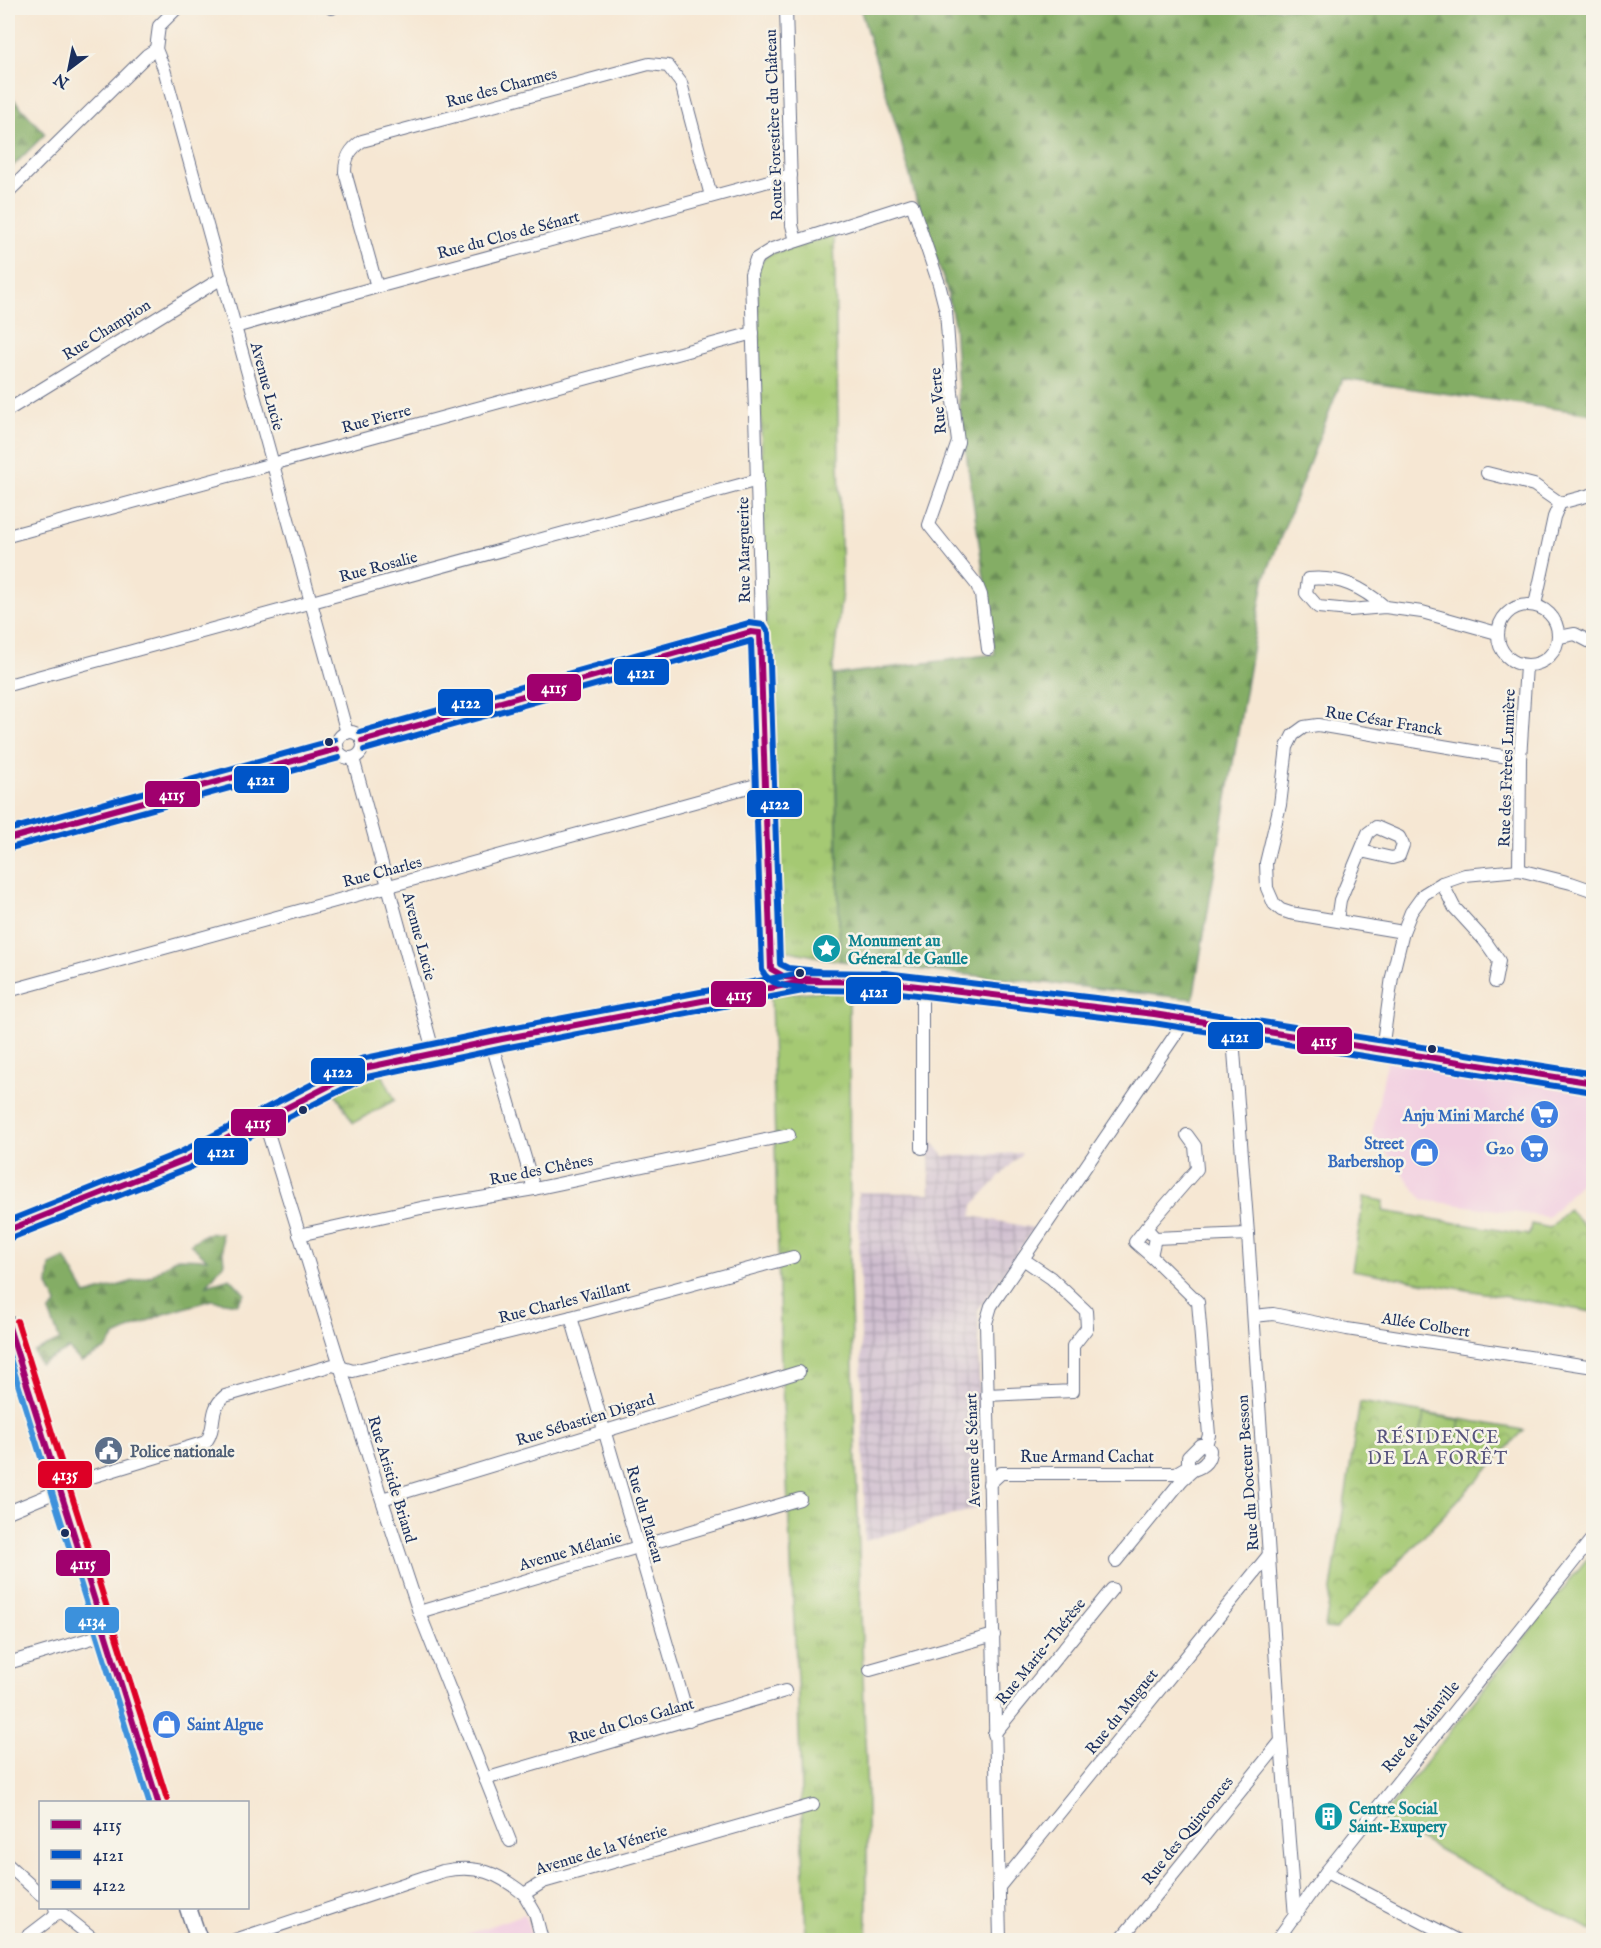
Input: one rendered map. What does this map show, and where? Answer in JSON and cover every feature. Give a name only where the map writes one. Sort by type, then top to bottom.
[{"type":"main road","points":[[8,1230],[185,1160],[364,1068],[491,1041],[807,981],[884,982],[1186,1019],[1593,1083]]},
{"type":"main road","points":[[8,1324],[157,1801]]},
{"type":"main road","points":[[188,1909],[199,1941]]},
{"type":"street","points":[[8,192],[147,55],[156,50],[159,26],[177,8]]},
{"type":"street","name":"Route Forestière du Château","points":[[786,8],[792,225],[796,241]]},
{"type":"street","name":"Avenue Lucie","points":[[156,50],[164,69],[347,733]]},
{"type":"street","name":"Rue des Charmes","points":[[377,287],[345,172],[345,161],[353,147],[362,141],[649,64],[668,66],[681,83],[711,196]]},
{"type":"street","name":"Rue du Clos de Sénart","points":[[235,327],[791,175]]},
{"type":"street","name":"Rue Verte","points":[[796,241],[912,204],[946,311],[958,442],[929,525],[977,585],[981,596],[988,649]]},
{"type":"street","name":"Rue Marguerite","points":[[761,988],[767,981],[771,969],[751,274],[756,259],[772,249],[796,241]]},
{"type":"street","name":"Rue Champion","points":[[8,410],[222,278]]},
{"type":"street","name":"Rue Pierre","points":[[8,536],[753,333]]},
{"type":"street","points":[[1488,472],[1534,485],[1560,503],[1593,494]]},
{"type":"street","name":"Rue Rosalie","points":[[8,686],[758,480]]},
{"type":"street","points":[[1535,605],[1554,517],[1560,503]]},
{"type":"street","points":[[1385,607],[1368,592],[1352,585],[1325,578],[1308,579],[1306,593],[1318,607],[1350,610],[1385,607],[1422,612],[1497,633]]},
{"type":"street","points":[[1524,605],[1535,605],[1551,615],[1558,627],[1559,637],[1557,647],[1551,656],[1540,664],[1526,666],[1515,663],[1503,654],[1498,644],[1497,633],[1505,615],[1513,609],[1524,605]]},
{"type":"street","points":[[362,741],[752,632],[760,633]]},
{"type":"street","points":[[1559,637],[1575,634],[1593,644]]},
{"type":"street","name":"Rue des Frères Lumière","points":[[1519,870],[1520,759],[1526,666]]},
{"type":"street","name":"Rue César Franck","points":[[1336,920],[1281,910],[1274,904],[1267,888],[1266,863],[1280,805],[1287,747],[1293,735],[1304,727],[1318,725],[1520,759]]},
{"type":"street","points":[[347,733],[355,733],[362,741],[361,753],[353,758],[342,756],[337,749],[340,737],[347,733]]},
{"type":"street","points":[[8,839],[337,749]]},
{"type":"street","name":"Avenue Lucie","points":[[353,758],[434,1054]]},
{"type":"street","name":"Rue Charles","points":[[8,991],[744,788],[766,784]]},
{"type":"street","points":[[1361,850],[1340,900],[1336,920],[1403,932]]},
{"type":"street","points":[[1382,1050],[1392,977],[1403,932],[1411,912],[1424,894],[1442,883],[1465,875],[1519,870],[1593,891]]},
{"type":"street","points":[[1442,883],[1454,907],[1485,941],[1498,961],[1495,982]]},
{"type":"street","points":[[771,969],[785,977],[807,981]]},
{"type":"street","points":[[922,987],[922,1148]]},
{"type":"street","name":"Avenue de Sénart","points":[[1000,1941],[987,1395],[988,1315],[991,1306],[1186,1019]]},
{"type":"street","name":"Rue du Docteur Besson","points":[[1234,1027],[1268,1557],[1295,1917]]},
{"type":"street","points":[[491,1041],[534,1189]]},
{"type":"street","name":"Rue Aristide Briand","points":[[264,1120],[419,1612],[510,1841]]},
{"type":"street","name":"Rue des Chênes","points":[[299,1235],[438,1205],[534,1189],[789,1135]]},
{"type":"street","points":[[1116,1561],[1182,1480],[1190,1468],[1188,1457],[1200,1445],[1206,1445],[1209,1435],[1198,1302],[1135,1242],[1197,1168],[1195,1146],[1187,1135]]},
{"type":"street","points":[[1146,1228],[1155,1238]]},
{"type":"street","points":[[1155,1238],[1248,1234]]},
{"type":"street","points":[[1151,1256],[1155,1238]]},
{"type":"street","name":"Rue Charles Vaillant","points":[[59,1489],[65,1485],[206,1442],[210,1436],[216,1404],[225,1396],[333,1365],[353,1371],[571,1317],[793,1257]]},
{"type":"street","points":[[987,1395],[1074,1392],[1073,1346],[1087,1328],[1086,1311],[1051,1278],[1023,1259]]},
{"type":"street","name":"Allée Colbert","points":[[1254,1316],[1273,1314],[1329,1323],[1347,1329],[1593,1367]]},
{"type":"street","name":"Rue du Plateau","points":[[571,1317],[689,1720]]},
{"type":"street","name":"Rue Sébastien Digard","points":[[382,1499],[799,1372]]},
{"type":"street","name":"Rue Armand Cachat","points":[[989,1484],[1001,1473],[1176,1473],[1190,1468]]},
{"type":"street","points":[[8,1512],[59,1489]]},
{"type":"street","name":"Avenue Mélanie","points":[[419,1612],[800,1499]]},
{"type":"street","name":"Rue de Mainville","points":[[1277,1941],[1326,1872],[1593,1536]]},
{"type":"street","name":"Rue du Muguet","points":[[999,1887],[1268,1557]]},
{"type":"street","name":"Rue Marie-Thérèse","points":[[994,1734],[1112,1589]]},
{"type":"street","points":[[8,1663],[106,1634]]},
{"type":"street","points":[[870,1670],[994,1635]]},
{"type":"street","name":"Rue du Clos Galant","points":[[486,1779],[786,1691]]},
{"type":"street","name":"Rue des Quinconces","points":[[1120,1941],[1281,1741]]},
{"type":"street","name":"Avenue de la Vénerie","points":[[235,1941],[443,1871],[458,1868],[482,1870],[508,1881],[524,1894],[543,1882],[813,1805]]},
{"type":"street","points":[[8,1865],[39,1893]]},
{"type":"street","points":[[1326,1872],[1457,1941]]},
{"type":"street","points":[[524,1894],[535,1913],[542,1941]]},
{"type":"street","points":[[23,1941],[53,1917],[57,1909],[95,1941]]},
{"type":"shaded area","points":[[1387,1061],[1593,1094],[1593,1170],[1548,1217],[1423,1200],[1372,1134]]},
{"type":"shaded area","points":[[929,1138],[944,1156],[1022,1153],[973,1205],[972,1216],[1034,1228],[978,1310],[981,1507],[865,1541],[858,1192],[930,1193]]},
{"type":"shaded area","points":[[525,1914],[532,1940],[449,1940]]},
{"type":"green space","points":[[860,8],[1593,8],[1593,414],[1342,379],[1264,580],[1193,999],[840,961],[834,675],[995,654],[959,403],[954,323],[946,287],[916,199]]},
{"type":"green space","points":[[8,93],[45,134],[8,171]]},
{"type":"green space","points":[[834,235],[842,591],[833,666],[840,961],[774,948],[757,268],[767,255]]},
{"type":"green space","points":[[821,991],[849,994],[850,1275],[867,1796],[867,1940],[806,1940],[798,1700],[781,1365],[771,995]]},
{"type":"green space","points":[[381,1072],[395,1100],[353,1123],[335,1092]]},
{"type":"green space","points":[[1364,1197],[1384,1201],[1383,1211],[1529,1235],[1531,1224],[1550,1228],[1568,1209],[1593,1234],[1593,1312],[1352,1270]]},
{"type":"green space","points":[[221,1233],[224,1263],[207,1285],[230,1278],[245,1294],[237,1304],[211,1300],[161,1315],[115,1336],[106,1349],[81,1362],[69,1349],[40,1364],[34,1352],[60,1340],[49,1312],[57,1304],[48,1285],[50,1265],[65,1258],[86,1295],[151,1276],[176,1258],[207,1259],[190,1244],[205,1234]]},
{"type":"green space","points":[[1360,1402],[1524,1430],[1336,1629],[1325,1628]]},
{"type":"green space","points":[[1424,1414],[1460,1420],[1457,1438],[1421,1432]]},
{"type":"green space","points":[[1593,1551],[1593,1931],[1381,1819]]},
{"type":"transit line","name":"4122","points":[[360,732],[749,623],[764,625],[769,633],[780,964],[788,968],[818,971]]},
{"type":"transit line","name":"4115","points":[[362,741],[751,632],[760,633],[771,969],[785,977],[817,980]]},
{"type":"transit line","name":"4121","points":[[364,750],[751,641],[762,970],[771,981],[778,984],[816,989]]},
{"type":"transit line","name":"4122","points":[[8,830],[335,740]]},
{"type":"transit line","name":"4115","points":[[8,839],[337,749]]},
{"type":"transit line","name":"4121","points":[[10,848],[339,758]]},
{"type":"transit line","name":"4122","points":[[8,1221],[181,1152],[361,1059],[806,972],[885,973],[1155,1005],[1594,1074]]},
{"type":"transit line","name":"4115","points":[[8,1230],[185,1160],[364,1068],[502,1039],[807,981],[884,982],[1154,1014],[1594,1083]]},
{"type":"transit line","name":"4121","points":[[11,1238],[189,1168],[367,1077],[504,1048],[808,990],[883,991],[1153,1023],[1593,1092]]},
{"type":"transit line","name":"4135","points":[[17,1321],[167,1799]]},
{"type":"transit line","name":"4115","points":[[8,1324],[158,1801]]},
{"type":"transit line","name":"4134","points":[[8,1352],[149,1801]]},
{"type":"place","name":"Monument au Géneral de Gaulle","points":[[827,949]]},
{"type":"place","name":"Anju Mini Marché","points":[[1545,1115]]},
{"type":"place","name":"G20","points":[[1535,1148]]},
{"type":"place","name":"Street Barbershop","points":[[1425,1152]]},
{"type":"place","name":"Police nationale","points":[[109,1451]]},
{"type":"place","name":"Saint Algue","points":[[166,1724]]},
{"type":"place","name":"Centre Social Saint-Exupery","points":[[1328,1817]]},
{"type":"district","name":"RÉSIDENCE DE LA FORÊT","points":[[1438,1447]]}]
